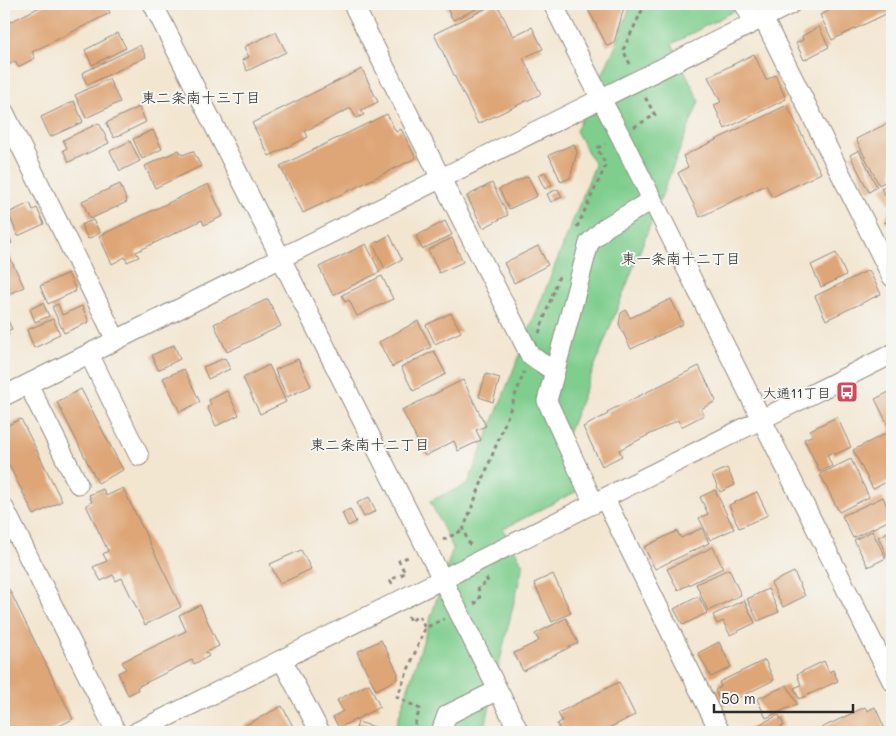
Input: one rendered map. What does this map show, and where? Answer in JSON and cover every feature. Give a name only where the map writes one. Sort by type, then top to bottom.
[{"type":"street","points":[[153,4],[519,732]]},
{"type":"street","points":[[353,4],[530,356],[555,372]]},
{"type":"street","points":[[553,4],[892,681]]},
{"type":"street","points":[[744,4],[758,20],[892,277]]},
{"type":"street","points":[[4,396],[791,4]]},
{"type":"street","points":[[4,112],[116,340]]},
{"type":"street","points":[[652,200],[606,226],[589,243],[547,401],[720,732]]},
{"type":"street","points":[[89,354],[140,456]]},
{"type":"street","points":[[137,732],[892,354]]},
{"type":"street","points":[[28,384],[78,484]]},
{"type":"street","points":[[4,508],[116,732]]},
{"type":"street","points":[[282,660],[320,732]]},
{"type":"street","points":[[441,732],[447,716],[498,690]]},
{"type":"green space","points":[[631,4],[735,4],[737,9],[672,44],[699,101],[560,454],[577,491],[503,529],[523,565],[484,732],[394,732],[453,548],[430,501],[468,484],[595,165],[576,131],[616,45]]},
{"type":"building","points":[[46,4],[86,4],[89,9],[106,4],[110,13],[32,52],[35,58],[18,67],[15,61],[10,64],[4,52],[8,50],[4,42],[4,25]]},
{"type":"building","points":[[445,4],[487,4],[453,20]]},
{"type":"building","points":[[497,4],[513,36],[532,27],[543,49],[523,58],[541,94],[478,124],[434,34]]},
{"type":"building","points":[[598,4],[625,4],[614,43],[607,46],[588,9]]},
{"type":"building","points":[[843,4],[892,4],[892,11],[832,40],[820,15]]},
{"type":"building","points":[[819,27],[829,47],[804,60],[796,43],[803,40],[802,36]]},
{"type":"building","points":[[276,32],[286,52],[247,71],[242,60],[249,57],[244,47]]},
{"type":"building","points":[[118,33],[126,48],[92,65],[85,50]]},
{"type":"building","points":[[140,45],[146,57],[87,85],[82,73]]},
{"type":"building","points":[[754,54],[766,80],[775,75],[786,99],[725,129],[714,105],[721,102],[708,77]]},
{"type":"building","points":[[362,69],[378,102],[361,110],[364,115],[356,118],[351,108],[305,131],[308,137],[269,156],[252,123]]},
{"type":"building","points":[[109,79],[120,102],[86,118],[75,95]]},
{"type":"building","points":[[74,101],[83,122],[50,137],[41,117]]},
{"type":"building","points":[[787,105],[821,173],[772,197],[766,185],[700,217],[678,173],[688,167],[683,156]]},
{"type":"building","points":[[139,107],[146,122],[114,138],[106,123]]},
{"type":"building","points":[[387,114],[396,132],[401,129],[416,158],[303,213],[280,166]]},
{"type":"building","points":[[892,121],[892,178],[879,185],[856,139]]},
{"type":"building","points":[[99,123],[109,143],[69,162],[63,150],[67,148],[63,140]]},
{"type":"building","points":[[153,130],[162,149],[142,159],[133,139]]},
{"type":"building","points":[[130,141],[140,161],[120,171],[110,151]]},
{"type":"building","points":[[574,144],[577,152],[570,178],[561,182],[549,155]]},
{"type":"building","points":[[179,150],[182,155],[193,151],[201,166],[155,188],[145,166]]},
{"type":"building","points":[[859,150],[877,187],[869,192],[850,155]]},
{"type":"building","points":[[545,172],[552,185],[545,189],[538,175]]},
{"type":"building","points":[[528,176],[537,196],[509,209],[499,189]]},
{"type":"building","points":[[892,182],[892,225],[884,222],[891,207],[881,188]]},
{"type":"building","points":[[492,183],[508,215],[483,228],[467,196]]},
{"type":"building","points":[[120,184],[127,202],[90,219],[82,201]]},
{"type":"building","points":[[208,184],[223,216],[204,225],[202,220],[136,252],[139,257],[127,262],[125,257],[112,264],[99,236]]},
{"type":"building","points":[[558,189],[562,197],[551,202],[547,194]]},
{"type":"building","points":[[30,203],[33,210],[37,208],[44,224],[18,236],[8,213]]},
{"type":"building","points":[[93,220],[100,233],[88,239],[81,225]]},
{"type":"building","points":[[445,221],[452,235],[422,249],[416,236]]},
{"type":"building","points":[[4,226],[12,243],[4,247]]},
{"type":"building","points":[[390,235],[402,260],[385,269],[373,244]]},
{"type":"building","points":[[452,238],[463,262],[439,273],[428,250]]},
{"type":"building","points":[[366,244],[380,272],[333,295],[319,267]]},
{"type":"building","points":[[538,246],[548,265],[514,283],[504,263]]},
{"type":"building","points":[[6,249],[24,287],[4,296],[4,250]]},
{"type":"building","points":[[836,253],[846,275],[821,287],[811,265]]},
{"type":"building","points":[[869,270],[881,294],[826,320],[815,296]]},
{"type":"building","points":[[68,273],[76,291],[48,304],[40,286]]},
{"type":"building","points":[[382,276],[393,299],[357,316],[349,300],[345,302],[342,295]]},
{"type":"building","points":[[268,299],[281,326],[227,352],[214,324]]},
{"type":"building","points":[[671,299],[683,324],[631,349],[619,324],[621,313],[626,310],[630,318]]},
{"type":"building","points":[[43,303],[49,316],[35,322],[30,309]]},
{"type":"building","points":[[58,304],[62,315],[82,306],[89,322],[64,333],[52,307]]},
{"type":"building","points":[[4,312],[12,329],[7,331],[9,335],[4,338]]},
{"type":"building","points":[[451,313],[461,332],[435,344],[426,325]]},
{"type":"building","points":[[53,319],[60,334],[34,348],[27,330]]},
{"type":"building","points":[[418,321],[431,347],[392,367],[379,342]]},
{"type":"building","points":[[174,345],[180,359],[158,370],[152,355]]},
{"type":"building","points":[[434,351],[446,374],[413,391],[401,367]]},
{"type":"building","points":[[225,358],[230,369],[208,379],[203,367]]},
{"type":"building","points":[[298,359],[311,386],[287,397],[275,370]]},
{"type":"building","points":[[269,365],[286,402],[260,414],[243,378]]},
{"type":"building","points":[[699,366],[716,401],[701,409],[704,415],[681,427],[678,420],[619,450],[622,456],[602,466],[583,427],[608,414],[607,412]]},
{"type":"building","points":[[184,369],[200,402],[180,412],[163,378]]},
{"type":"building","points":[[486,374],[500,378],[493,402],[479,397]]},
{"type":"building","points":[[463,380],[486,426],[476,430],[481,440],[458,451],[454,441],[425,456],[402,410]]},
{"type":"building","points":[[81,389],[123,470],[98,483],[57,402]]},
{"type":"building","points":[[227,391],[239,415],[216,426],[207,407],[211,405],[209,400]]},
{"type":"building","points":[[891,391],[892,479],[873,489],[853,450],[891,431],[875,399]]},
{"type":"building","points":[[837,417],[851,447],[834,455],[833,452],[827,455],[832,466],[820,472],[804,439],[813,435],[810,430]]},
{"type":"building","points":[[21,419],[62,501],[34,515],[4,455],[4,427]]},
{"type":"building","points":[[851,459],[869,497],[839,512],[820,474]]},
{"type":"building","points":[[727,468],[735,485],[720,492],[712,475]]},
{"type":"building","points":[[123,488],[181,607],[145,625],[122,578],[116,581],[113,575],[101,581],[93,567],[107,561],[103,554],[108,551],[86,505],[92,502],[89,495],[103,489],[106,496]]},
{"type":"building","points":[[715,490],[734,529],[710,540],[699,518],[708,514],[700,497]]},
{"type":"building","points":[[757,492],[768,515],[739,528],[729,505]]},
{"type":"building","points":[[369,497],[376,511],[364,517],[357,503]]},
{"type":"building","points":[[883,497],[892,519],[853,538],[842,516]]},
{"type":"building","points":[[350,509],[356,522],[348,526],[342,513]]},
{"type":"building","points":[[702,528],[709,543],[655,569],[644,547],[677,531],[681,538]]},
{"type":"building","points":[[892,530],[892,554],[887,556],[878,537]]},
{"type":"building","points":[[872,531],[886,558],[868,567],[854,540]]},
{"type":"building","points":[[713,547],[723,568],[678,590],[667,569]]},
{"type":"building","points":[[301,550],[311,569],[280,584],[270,564]]},
{"type":"building","points":[[729,569],[741,595],[708,611],[696,584]]},
{"type":"building","points":[[794,572],[805,596],[783,607],[771,583]]},
{"type":"building","points":[[553,574],[571,613],[552,622],[534,583]]},
{"type":"building","points":[[9,589],[73,719],[47,732],[4,732],[4,592]]},
{"type":"building","points":[[768,589],[779,612],[758,621],[747,599]]},
{"type":"building","points":[[699,596],[707,613],[683,625],[674,609]]},
{"type":"building","points":[[744,600],[755,623],[730,635],[723,621],[717,624],[713,615]]},
{"type":"building","points":[[200,605],[219,646],[206,652],[209,656],[194,664],[192,660],[137,687],[138,690],[128,695],[118,673],[126,669],[122,662],[186,631],[179,615]]},
{"type":"building","points":[[566,618],[578,643],[523,671],[514,653],[539,641],[535,634]]},
{"type":"building","points":[[381,640],[398,673],[397,679],[376,690],[357,652]]},
{"type":"building","points":[[719,642],[731,667],[711,677],[698,653]]},
{"type":"building","points":[[765,660],[774,680],[722,706],[715,690],[721,687],[719,682]]},
{"type":"building","points":[[824,661],[829,672],[833,670],[838,681],[799,699],[794,688],[801,685],[797,674]]},
{"type":"building","points":[[619,682],[635,715],[601,732],[557,732],[556,730],[559,728],[557,724],[562,721],[558,713]]},
{"type":"building","points":[[369,684],[380,707],[339,728],[333,717],[343,711],[337,700]]},
{"type":"building","points":[[787,685],[797,704],[766,718],[757,699]]},
{"type":"building","points":[[282,706],[296,732],[247,732],[244,726]]},
{"type":"building","points":[[865,707],[867,711],[875,707],[885,729],[879,732],[813,732]]},
{"type":"building","points":[[779,715],[784,726],[780,727],[782,732],[743,732]]},
{"type":"building","points":[[358,722],[378,728],[377,732],[355,732]]},
{"type":"place","name":"大通11丁目","points":[[847,392]]},
{"type":"district","name":"東二条南十三丁目","points":[[201,97]]},
{"type":"district","name":"東一条南十二丁目","points":[[681,258]]},
{"type":"district","name":"東二条南十二丁目","points":[[370,444]]}]
